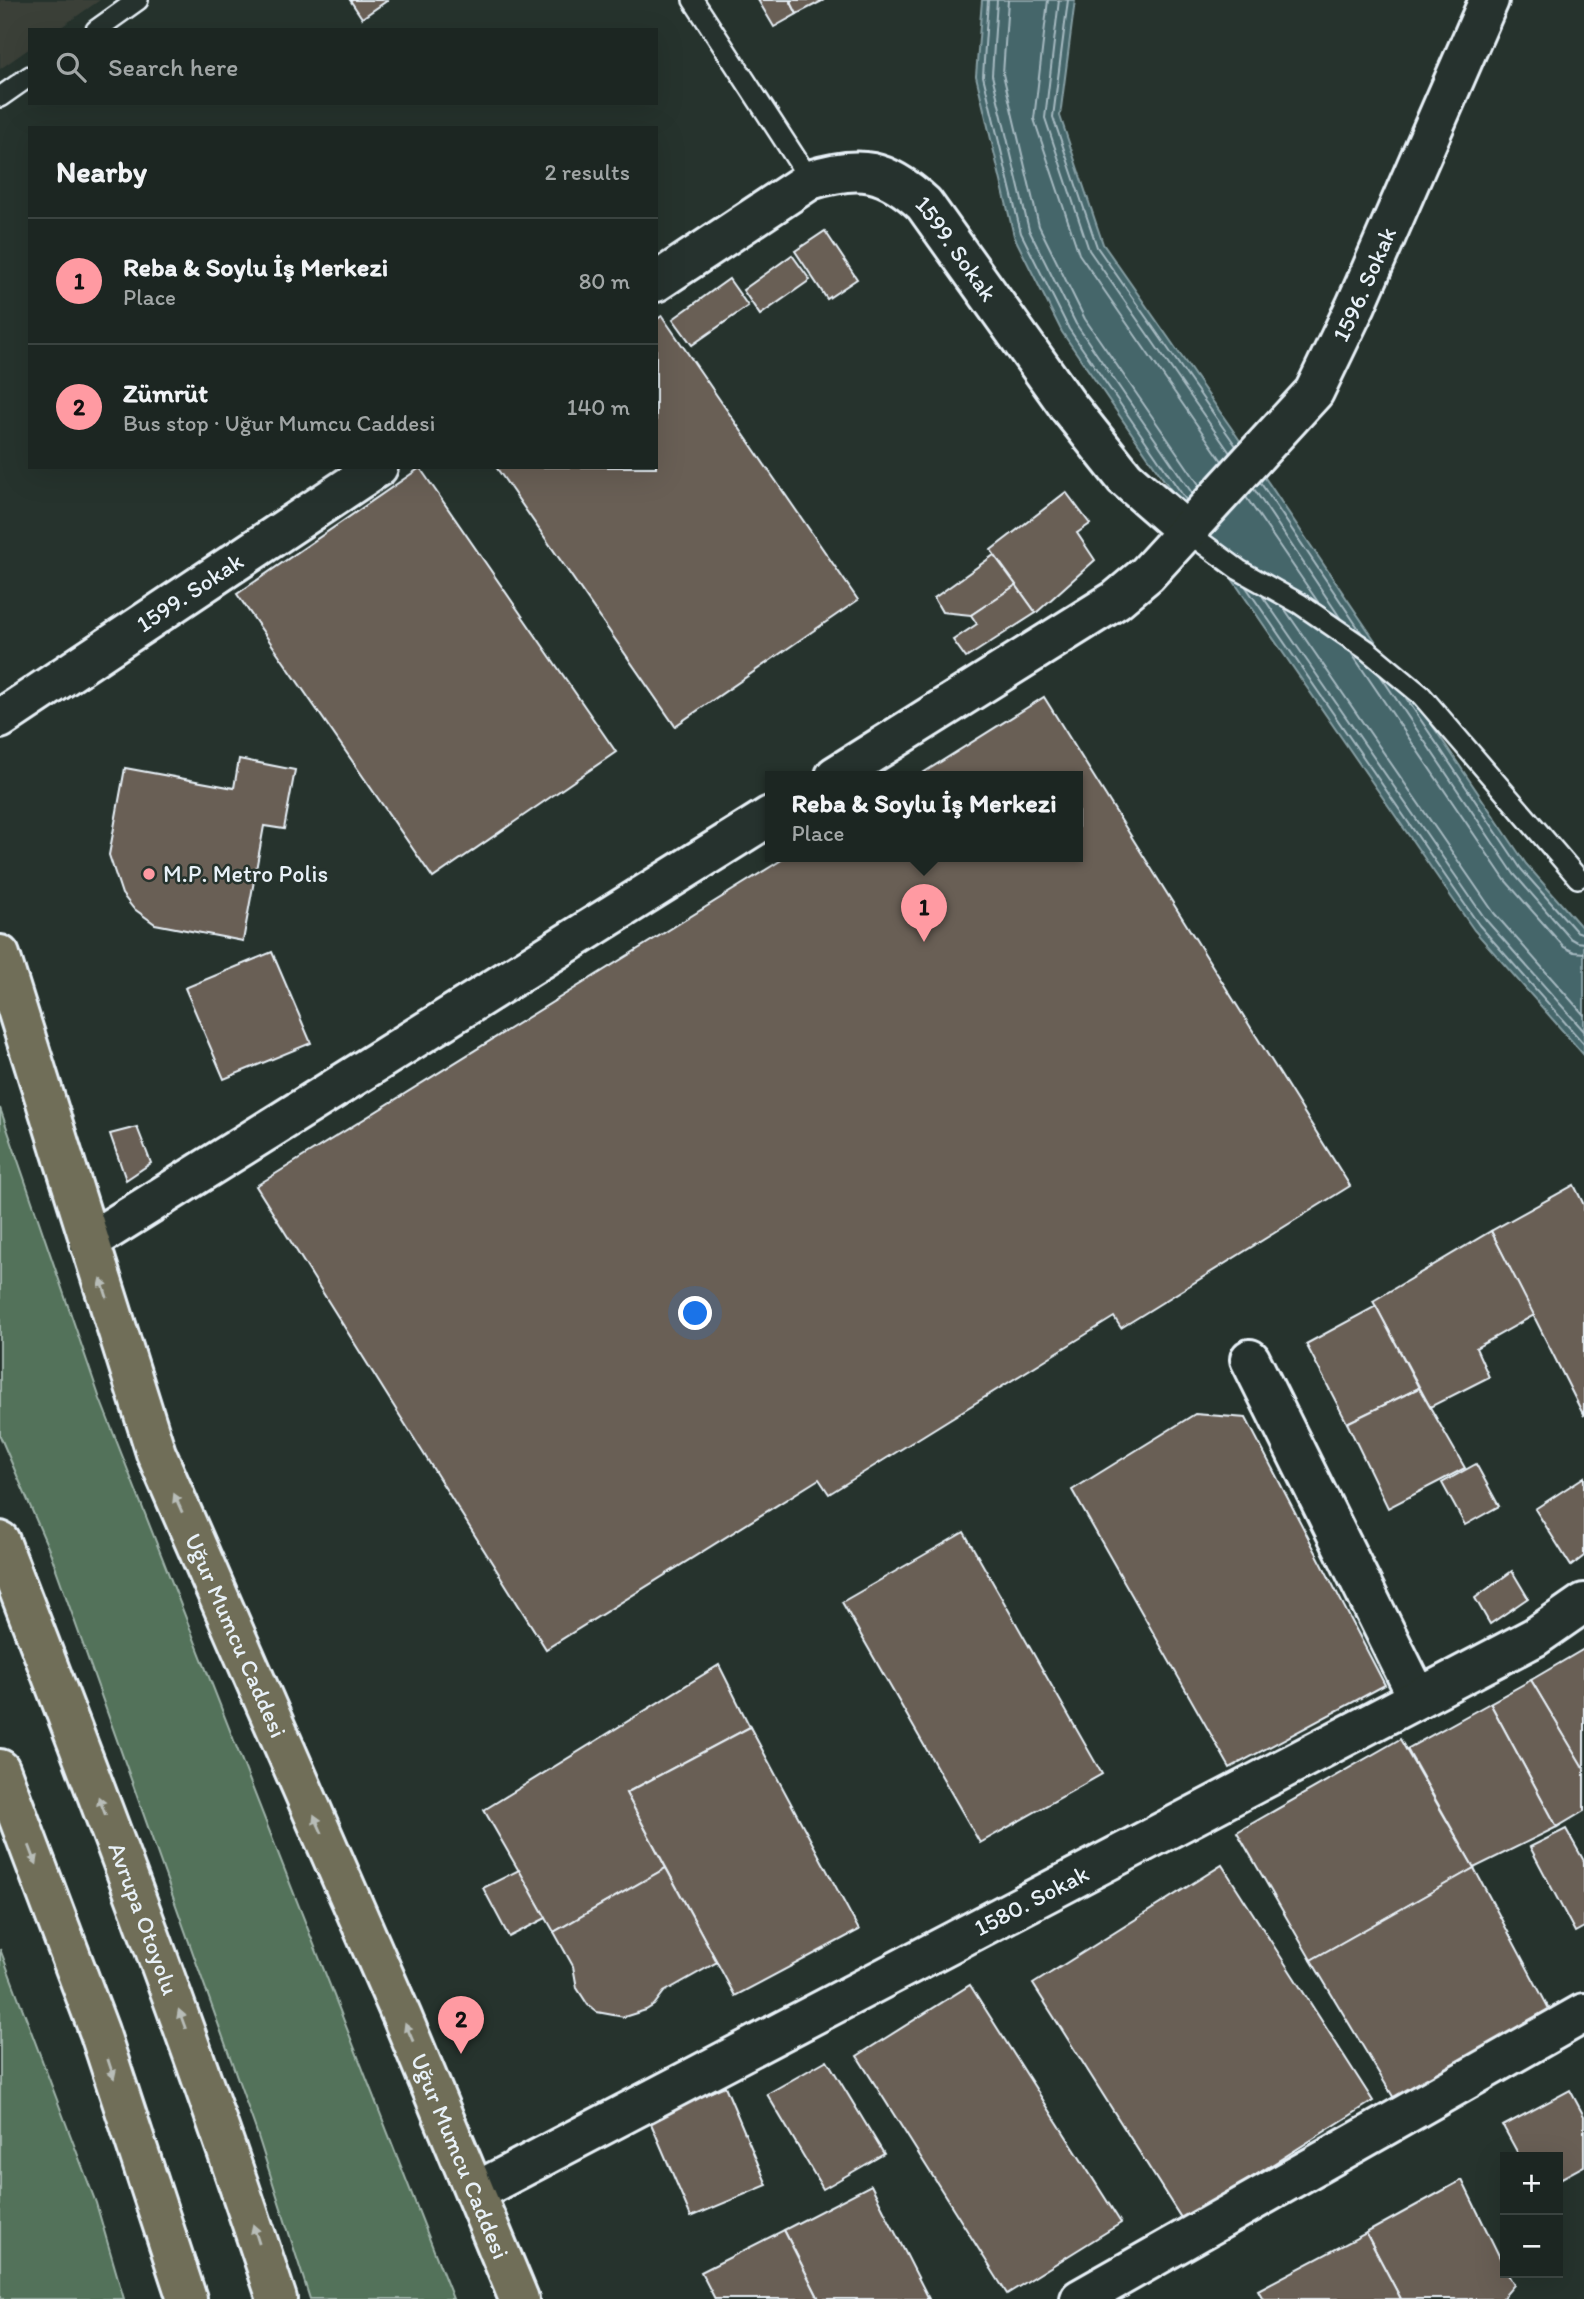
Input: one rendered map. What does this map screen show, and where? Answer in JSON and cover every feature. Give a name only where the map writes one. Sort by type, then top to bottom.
[{"type":"main road","name":"Uğur Mumcu Caddesi","points":[[0,955],[156,1453],[402,2017],[519,2299]]},
{"type":"main road","name":"Avrupa Otoyolu","points":[[0,1541],[169,1981],[277,2299]]},
{"type":"main road","points":[[0,1769],[99,2031],[187,2299]]},
{"type":"street","name":"1596. Sokak","points":[[843,771],[1116,600],[1147,574],[1314,392],[1356,305],[1489,0]]},
{"type":"street","name":"1599. Sokak","points":[[658,281],[810,180],[835,172],[855,170],[881,175],[905,186],[924,204],[1068,406],[1125,478],[1186,531]]},
{"type":"street","name":"1599. Sokak","points":[[0,719],[375,469]]},
{"type":"street","points":[[89,1242],[765,819]]},
{"type":"street","points":[[1250,1359],[1419,1698]]},
{"type":"street","name":"1580. Sokak","points":[[475,2192],[1535,1637],[1584,1604]]},
{"type":"street","points":[[1080,2299],[1584,2014]]},
{"type":"lane","points":[[99,28],[138,0]]},
{"type":"lane","points":[[694,0],[810,180]]},
{"type":"lane","points":[[0,96],[28,77]]},
{"type":"lane","points":[[1186,531],[1239,570],[1300,604],[1356,642],[1421,695],[1578,878]]},
{"type":"shaded area","points":[[0,0],[100,0],[60,28],[28,28],[28,49],[0,69]]},
{"type":"green space","points":[[0,1108],[100,1399],[453,2299],[310,2299],[256,2130],[50,1552],[0,1436]]},
{"type":"green space","points":[[0,1949],[96,2203],[124,2299],[0,2299]]},
{"type":"water","points":[[982,0],[1075,0],[1060,116],[1103,244],[1232,429],[1526,864],[1584,930],[1584,1055],[1474,930],[1062,332],[1014,236],[976,76]]},
{"type":"building","points":[[350,0],[388,0],[362,18]]},
{"type":"building","points":[[758,0],[790,0],[797,14],[774,27]]},
{"type":"building","points":[[790,0],[824,0],[797,14]]},
{"type":"building","points":[[825,231],[857,279],[827,299],[795,251]]},
{"type":"building","points":[[792,255],[810,280],[760,315],[743,290]]},
{"type":"building","points":[[729,279],[748,306],[692,345],[673,319]]},
{"type":"building","points":[[662,316],[858,600],[675,726],[497,469],[658,469],[658,319]]},
{"type":"building","points":[[421,469],[616,752],[433,878],[237,594]]},
{"type":"building","points":[[1066,492],[1090,524],[1077,533],[1095,560],[1036,613],[991,550]]},
{"type":"building","points":[[994,555],[1016,585],[971,615],[942,612],[934,598]]},
{"type":"building","points":[[1016,585],[1036,613],[966,658],[953,640],[977,624],[971,615]]},
{"type":"building","points":[[1044,697],[1350,1186],[1121,1328],[1114,1317],[829,1494],[819,1479],[546,1649],[256,1186],[778,862],[1083,862],[1083,771],[926,771]]},
{"type":"building","points":[[239,759],[295,770],[284,829],[264,826],[243,941],[155,924],[133,908],[122,894],[109,855],[125,768],[234,788]]},
{"type":"building","points":[[272,952],[311,1043],[224,1079],[185,988]]},
{"type":"building","points":[[137,1127],[151,1163],[126,1180],[110,1134]]},
{"type":"building","points":[[1574,1185],[1584,1205],[1584,1416],[1491,1231]]},
{"type":"building","points":[[1491,1231],[1534,1315],[1476,1348],[1489,1377],[1430,1407],[1373,1301]]},
{"type":"building","points":[[1376,1306],[1419,1388],[1347,1423],[1306,1344]]},
{"type":"building","points":[[1419,1388],[1465,1468],[1388,1508],[1347,1423]]},
{"type":"building","points":[[1195,1414],[1246,1418],[1385,1685],[1230,1768],[1072,1490]]},
{"type":"building","points":[[1476,1464],[1499,1506],[1465,1525],[1442,1483]]},
{"type":"building","points":[[1584,1477],[1584,1556],[1571,1566],[1535,1509]]},
{"type":"building","points":[[964,1532],[1102,1774],[980,1843],[842,1602]]},
{"type":"building","points":[[1512,1571],[1528,1598],[1490,1624],[1475,1598]]},
{"type":"building","points":[[1584,1649],[1584,1767],[1583,1768],[1531,1680]]},
{"type":"building","points":[[719,1665],[750,1727],[626,1793],[666,1868],[554,1932],[484,1810]]},
{"type":"building","points":[[1531,1680],[1584,1769],[1584,1811],[1557,1827],[1490,1703]]},
{"type":"building","points":[[1490,1703],[1557,1827],[1474,1868],[1407,1749]]},
{"type":"building","points":[[750,1727],[859,1930],[735,1996],[626,1793]]},
{"type":"building","points":[[1400,1739],[1474,1868],[1311,1960],[1237,1832]]},
{"type":"building","points":[[1566,1829],[1584,1861],[1584,1927],[1575,1932],[1530,1847]]},
{"type":"building","points":[[1222,1865],[1373,2101],[1183,2221],[1033,1984]]},
{"type":"building","points":[[666,1868],[717,1962],[664,1992],[654,2005],[646,2010],[624,2017],[597,2012],[588,2005],[577,1988],[573,1966],[554,1932]]},
{"type":"building","points":[[1474,1868],[1555,2020],[1398,2105],[1311,1960]]},
{"type":"building","points":[[519,1870],[546,1918],[509,1937],[483,1888]]},
{"type":"building","points":[[970,1985],[1121,2223],[1007,2294],[857,2056]]},
{"type":"building","points":[[827,2060],[884,2154],[823,2189],[767,2094]]},
{"type":"building","points":[[725,2086],[767,2185],[691,2217],[649,2119]]},
{"type":"building","points":[[1570,2090],[1584,2116],[1584,2166],[1563,2177],[1563,2152],[1517,2152],[1503,2126]]},
{"type":"building","points":[[1462,2180],[1500,2258],[1500,2278],[1510,2278],[1514,2285],[1502,2299],[1401,2299],[1366,2233]]},
{"type":"building","points":[[871,2185],[929,2299],[819,2299],[784,2230]]},
{"type":"building","points":[[784,2230],[819,2299],[715,2299],[701,2272]]},
{"type":"building","points":[[1366,2233],[1401,2299],[1263,2299],[1258,2290]]},
{"type":"place","name":"M.P. Metro Polis","points":[[149,874]]},
{"type":"place","name":"Reba & Soylu İş Merkezi","points":[[924,942]]},
{"type":"place","name":"Zümrüt","points":[[461,2054]]}]
